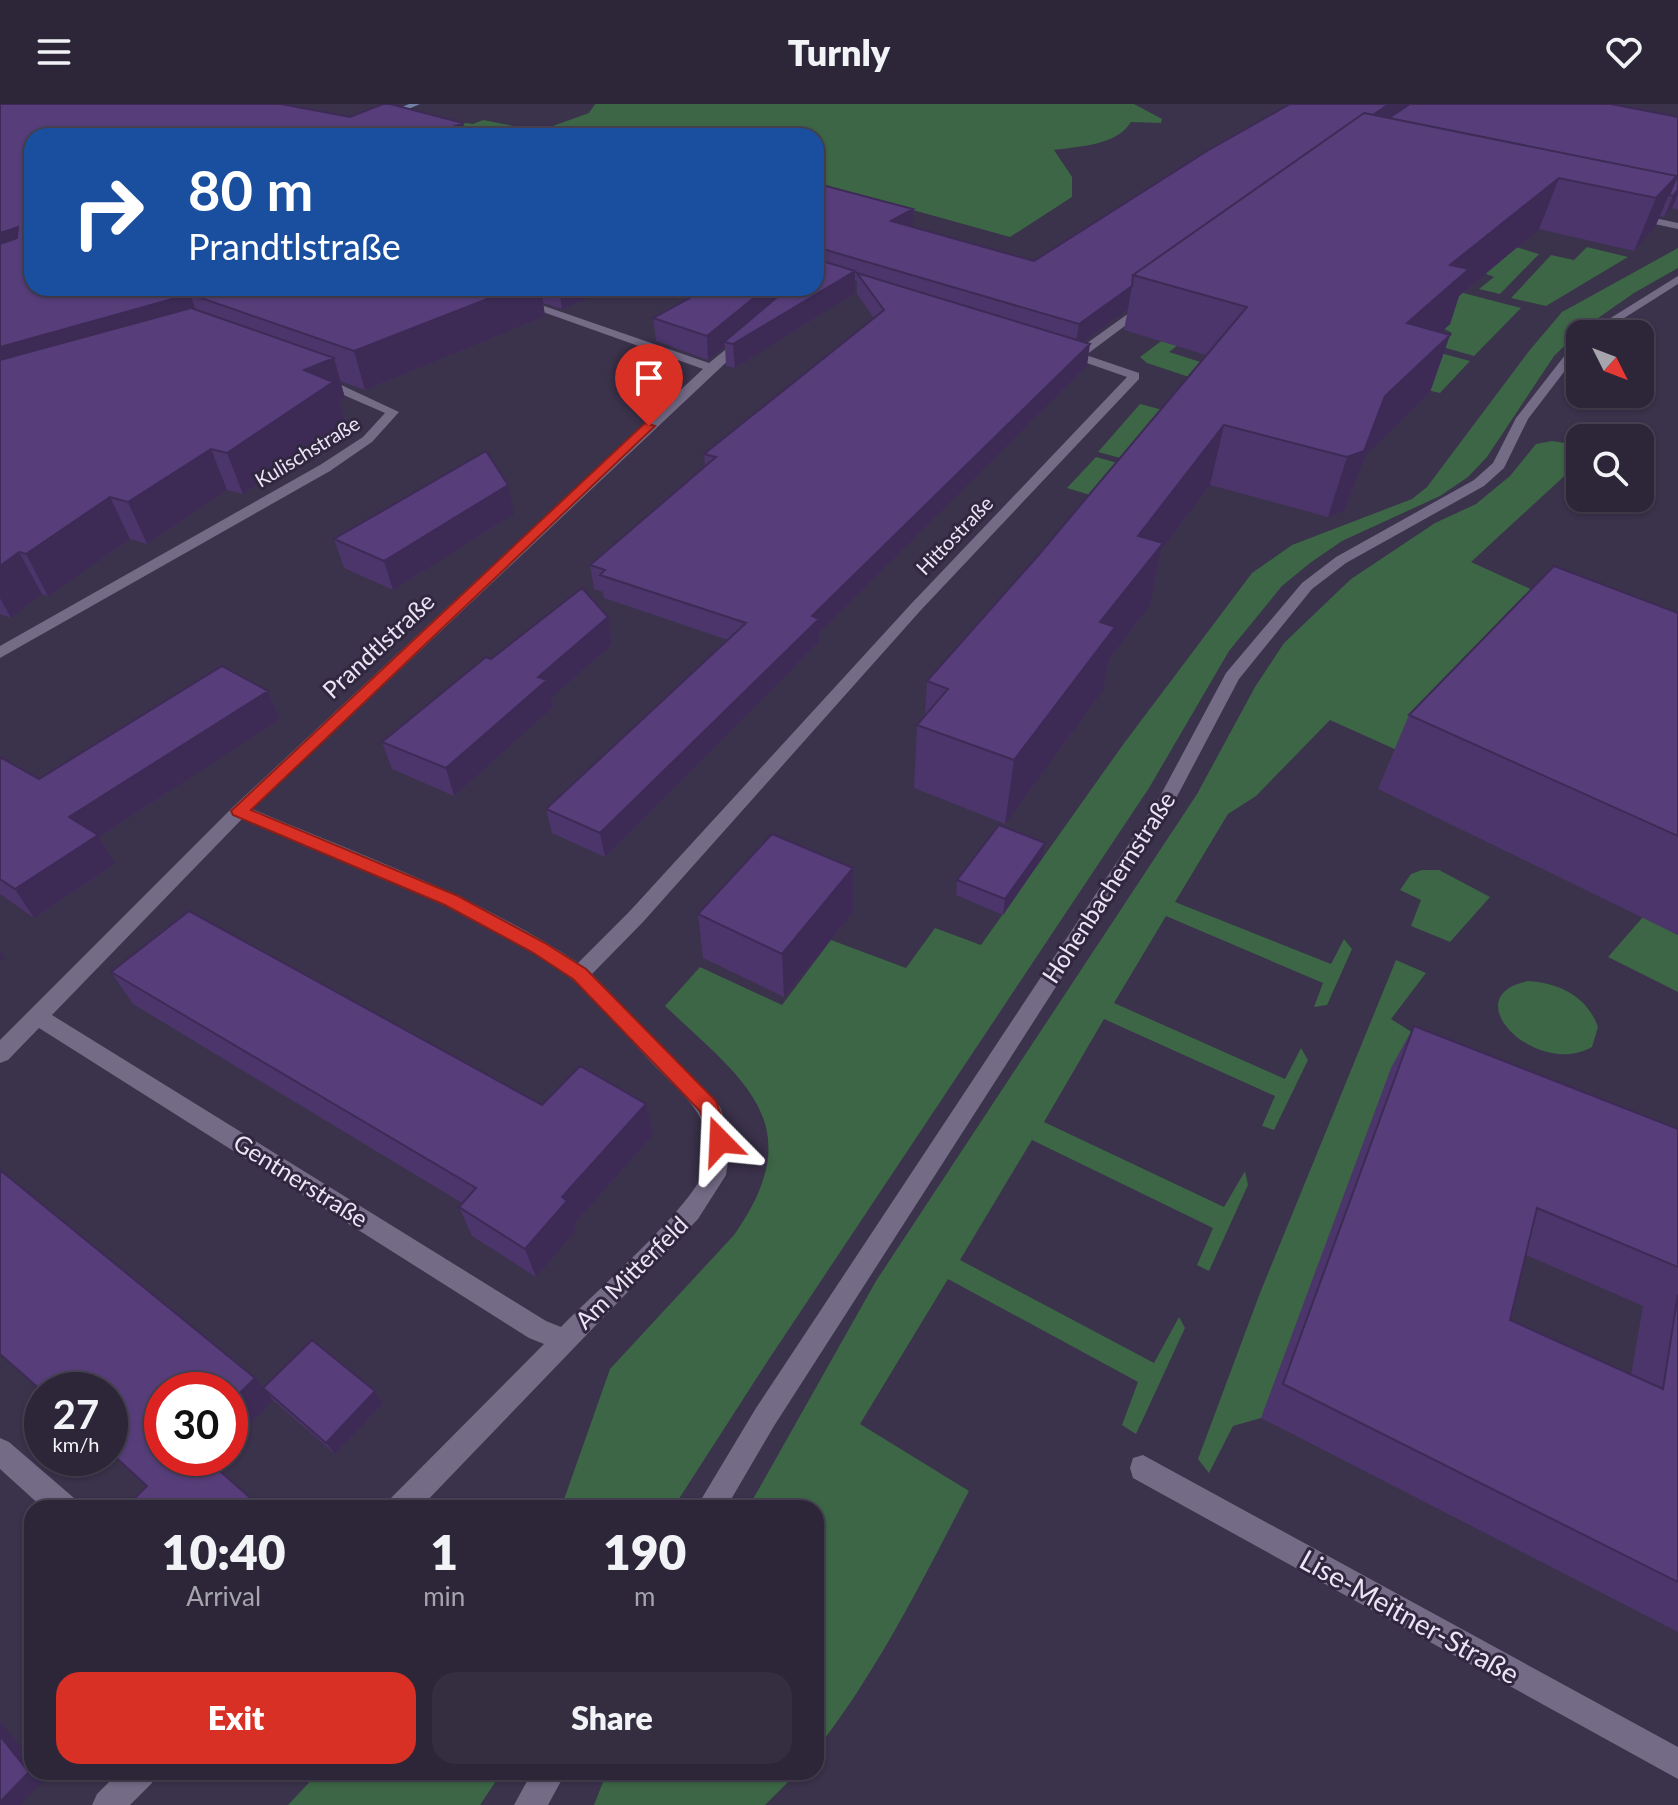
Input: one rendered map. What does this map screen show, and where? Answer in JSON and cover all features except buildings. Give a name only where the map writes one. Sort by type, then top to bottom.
[{"type":"main road","points":[[358,128],[416,104]]},
{"type":"street","points":[[1618,213],[1678,226]]},
{"type":"street","points":[[1613,320],[1678,279]]},
{"type":"street","points":[[504,296],[711,368]]},
{"type":"street","points":[[1078,355],[1159,297]]},
{"type":"street","name":"Prandtlstraße","points":[[0,1054],[239,811],[711,368],[758,329]]},
{"type":"street","name":"Hittostraße","points":[[579,974],[636,917],[906,618],[1135,376],[1049,346]]},
{"type":"street","name":"Hohenbachernstraße","points":[[715,1500],[765,1417],[1166,802],[1232,677],[1307,586],[1341,560],[1396,527],[1479,483],[1499,465],[1522,418],[1566,361]]},
{"type":"street","name":"Kulischstraße","points":[[0,653],[370,438],[388,423],[393,412],[312,377]]},
{"type":"street","name":"Am Mitterfeld","points":[[239,811],[451,901],[539,947],[579,974],[709,1107],[720,1141],[715,1175],[690,1212],[409,1500]]},
{"type":"street","name":"Gentnerstraße","points":[[39,1017],[538,1330],[564,1340]]},
{"type":"street","points":[[0,1451],[55,1500]]},
{"type":"street","name":"Lise-Meitner-Straße","points":[[1143,1468],[1678,1764]]},
{"type":"street","points":[[108,1805],[133,1780]]},
{"type":"street","points":[[530,1805],[545,1780]]},
{"type":"green space","points":[[595,104],[1134,104],[1162,119],[1161,123],[1131,122],[1107,140],[1054,150],[1072,177],[1072,197],[1010,237],[824,185],[824,128],[547,128],[589,113]]},
{"type":"green space","points":[[415,115],[473,124],[483,120],[524,128],[437,128],[423,125]]},
{"type":"green space","points":[[1499,242],[1539,254],[1500,294],[1479,289],[1494,277],[1486,274]]},
{"type":"green space","points":[[1587,247],[1628,257],[1546,306],[1511,298],[1551,255],[1574,260]]},
{"type":"green space","points":[[1678,248],[1678,268],[1595,320],[1566,320],[1566,344],[1554,356],[1487,457],[1468,477],[1440,496],[1342,541],[1310,563],[1282,586],[1229,651],[1149,788],[678,1500],[564,1500],[610,1369],[734,1235],[757,1196],[767,1163],[767,1134],[758,1107],[742,1082],[665,1006],[700,967],[782,1005],[831,940],[906,968],[935,928],[981,945],[1122,746],[1252,573],[1292,545],[1412,499],[1427,487],[1562,312]]},
{"type":"green space","points":[[1294,249],[1521,308],[1474,356],[1439,346],[1452,333]]},
{"type":"green space","points":[[1223,295],[1470,361],[1440,393],[1191,335],[1169,352],[1219,368],[1201,381],[1147,363],[1140,357]]},
{"type":"green space","points":[[1140,404],[1190,417],[1150,466],[1098,452]]},
{"type":"green space","points":[[1552,441],[1566,444],[1566,475],[1471,562],[1661,648],[1410,756],[1330,720],[1256,796],[1228,814],[1175,902],[1331,964],[1344,939],[1352,949],[1327,1005],[1314,1007],[1323,983],[1166,916],[1114,1003],[1285,1079],[1301,1048],[1308,1060],[1274,1130],[1262,1126],[1275,1096],[1104,1019],[1044,1122],[1224,1207],[1245,1171],[1248,1185],[1209,1271],[1197,1265],[1213,1228],[1032,1140],[960,1260],[1154,1363],[1179,1317],[1185,1328],[1136,1434],[1122,1425],[1138,1382],[948,1279],[860,1424],[969,1491],[880,1657],[824,1739],[824,1500],[753,1500],[876,1281],[1197,794],[1255,687],[1284,643],[1351,579],[1435,523],[1476,504],[1510,476],[1536,444]]},
{"type":"green space","points":[[1096,457],[1146,471],[1120,504],[1067,488]]},
{"type":"green space","points":[[1422,870],[1439,870],[1490,897],[1450,942],[1411,926],[1421,900],[1400,890],[1411,874]]},
{"type":"green space","points":[[1643,917],[1678,935],[1678,992],[1608,957]]},
{"type":"green space","points":[[1396,960],[1426,973],[1391,1019],[1610,1157],[1261,1418],[1233,1426],[1209,1473],[1198,1459],[1260,1293]]},
{"type":"green space","points":[[1528,981],[1561,988],[1587,1007],[1598,1027],[1592,1047],[1570,1054],[1548,1052],[1527,1044],[1511,1032],[1501,1017],[1498,1002],[1507,989]]},
{"type":"green space","points":[[311,1780],[497,1780],[480,1805],[288,1805]]},
{"type":"green space","points":[[604,1780],[790,1780],[765,1805],[594,1805]]},
{"type":"route","points":[[649,426],[239,811],[451,901],[539,947],[579,974],[709,1107],[720,1141]]}]
